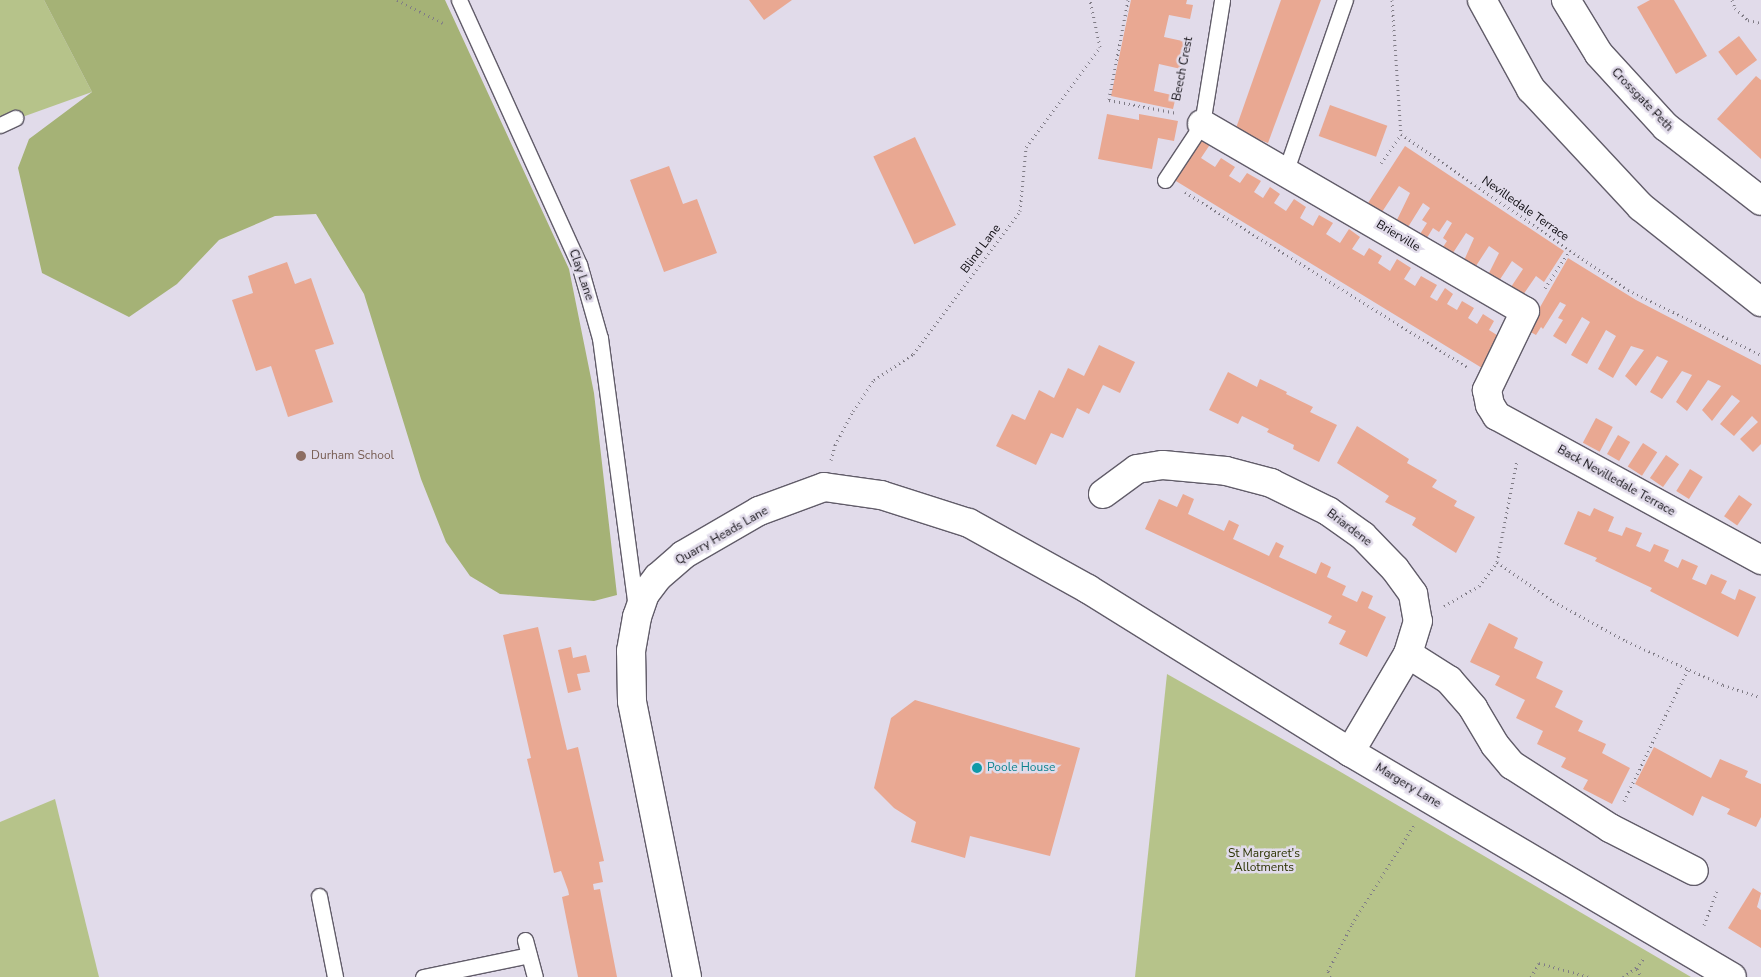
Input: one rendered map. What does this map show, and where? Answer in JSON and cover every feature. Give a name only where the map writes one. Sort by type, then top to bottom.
[{"type":"main road","points":[[1482,0],[1531,89],[1641,207],[1761,302]]},
{"type":"main road","name":"Crossgate Peth","points":[[1566,0],[1599,54],[1666,126],[1761,202]]},
{"type":"main road","name":"Brierville","points":[[1193,119],[1286,170],[1525,311]]},
{"type":"main road","points":[[1489,385],[1525,311]]},
{"type":"main road","name":"Back Nevilledale Terrace","points":[[1489,385],[1490,405],[1497,416],[1761,560]]},
{"type":"main road","name":"Briardene","points":[[1104,494],[1138,469],[1163,464],[1226,471],[1272,483],[1328,511],[1363,536],[1395,569],[1413,594],[1418,621],[1408,654],[1350,752]]},
{"type":"main road","name":"Quarry Heads Lane","points":[[687,977],[632,701],[631,651],[637,617],[646,594],[658,577],[683,556],[759,511],[824,487],[881,495],[969,524],[1088,589]]},
{"type":"main road","name":"Margery Lane","points":[[1088,589],[1350,752],[1732,977]]},
{"type":"main road","points":[[1408,654],[1448,680],[1473,708],[1495,745],[1512,765],[1610,828],[1694,871]]},
{"type":"lane","name":"Clay Lane","points":[[459,0],[579,264],[600,338],[637,617]]},
{"type":"lane","points":[[1165,180],[1193,119],[1222,0]]},
{"type":"lane","points":[[1286,170],[1346,0]]},
{"type":"lane","points":[[0,125],[15,118]]},
{"type":"lane","points":[[319,896],[335,977]]},
{"type":"lane","points":[[525,940],[535,977]]},
{"type":"lane","points":[[423,977],[530,955]]},
{"type":"path","points":[[397,0],[478,40]]},
{"type":"path","name":"Blind Lane","points":[[824,487],[835,445],[852,411],[874,380],[913,354],[1020,211],[1026,147],[1100,47],[1090,0]]},
{"type":"path","name":"Beech Crest","points":[[1128,0],[1108,100],[1193,119]]},
{"type":"path","points":[[1381,164],[1401,134],[1392,0]]},
{"type":"path","points":[[1732,0],[1735,8],[1748,20],[1761,22]]},
{"type":"path","name":"Nevilledale Terrace","points":[[1401,134],[1628,290],[1761,355]]},
{"type":"path","points":[[1165,180],[1489,385]]},
{"type":"path","points":[[1525,311],[1533,306],[1570,250]]},
{"type":"path","points":[[1418,621],[1479,586],[1497,562],[1517,459]]},
{"type":"path","points":[[1497,562],[1561,605],[1626,642],[1688,669],[1761,697]]},
{"type":"path","points":[[1610,828],[1688,669]]},
{"type":"path","points":[[1330,977],[1328,972],[1352,924],[1429,799]]},
{"type":"path","points":[[1692,954],[1720,884],[1694,871]]},
{"type":"path","points":[[1531,977],[1539,963],[1590,977]]},
{"type":"path","points":[[1636,968],[1641,977]]},
{"type":"green space","points":[[0,0],[44,0],[92,92],[0,125]]},
{"type":"green space","points":[[44,0],[445,0],[569,269],[594,393],[617,595],[594,601],[500,594],[470,576],[446,542],[421,479],[364,294],[316,214],[275,216],[219,240],[177,284],[129,317],[42,273],[18,168],[29,139],[92,92]]},
{"type":"green space","name":"St Margaret's Allotments","points":[[1167,674],[1339,771],[1691,977],[1135,977]]},
{"type":"green space","points":[[55,799],[99,977],[0,977],[0,822]]},
{"type":"building","points":[[749,0],[792,0],[764,20]]},
{"type":"building","points":[[1131,0],[1187,0],[1186,4],[1193,5],[1190,19],[1169,15],[1164,37],[1187,42],[1181,69],[1159,64],[1154,91],[1176,96],[1173,109],[1111,96]]},
{"type":"building","points":[[1281,0],[1321,0],[1268,143],[1235,131]]},
{"type":"building","points":[[1650,0],[1674,0],[1707,56],[1676,74],[1637,7]]},
{"type":"building","points":[[1739,36],[1757,60],[1736,76],[1718,52]]},
{"type":"building","points":[[1756,76],[1761,80],[1761,159],[1717,119]]},
{"type":"building","points":[[1330,105],[1387,126],[1376,157],[1319,136]]},
{"type":"building","points":[[1107,114],[1139,120],[1139,114],[1178,121],[1174,141],[1158,138],[1152,169],[1098,159]]},
{"type":"building","points":[[1199,136],[1211,143],[1201,158],[1215,167],[1221,158],[1235,167],[1229,176],[1240,183],[1247,173],[1261,181],[1254,192],[1263,198],[1270,187],[1280,194],[1274,203],[1286,211],[1294,199],[1306,207],[1300,218],[1313,226],[1319,215],[1333,223],[1326,234],[1340,243],[1349,229],[1360,237],[1352,249],[1364,256],[1369,248],[1382,256],[1378,263],[1390,271],[1397,259],[1411,268],[1404,279],[1415,286],[1421,276],[1437,285],[1430,297],[1437,301],[1445,288],[1453,294],[1447,304],[1457,310],[1462,301],[1474,308],[1468,318],[1477,324],[1483,314],[1494,321],[1489,330],[1500,337],[1482,368],[1171,178]]},
{"type":"building","points":[[915,137],[956,225],[914,244],[873,156]]},
{"type":"building","points":[[1405,146],[1564,251],[1544,282],[1536,276],[1523,295],[1511,287],[1523,269],[1512,261],[1497,284],[1487,277],[1499,253],[1489,246],[1472,272],[1462,265],[1474,238],[1466,233],[1449,259],[1439,253],[1447,241],[1443,238],[1452,223],[1447,220],[1439,232],[1433,228],[1422,246],[1415,242],[1427,223],[1422,220],[1430,208],[1423,203],[1405,232],[1394,226],[1410,193],[1399,186],[1382,212],[1368,203]]},
{"type":"building","points":[[669,166],[683,204],[697,199],[717,253],[664,272],[630,180]]},
{"type":"building","points":[[1568,258],[1636,300],[1761,365],[1761,444],[1753,452],[1740,439],[1758,422],[1752,416],[1734,436],[1720,424],[1740,401],[1732,395],[1712,421],[1702,410],[1721,386],[1708,380],[1687,411],[1676,402],[1692,375],[1682,371],[1662,399],[1650,392],[1668,361],[1657,356],[1636,386],[1625,376],[1644,350],[1631,346],[1613,378],[1598,369],[1616,336],[1606,330],[1587,364],[1571,355],[1590,322],[1582,317],[1566,344],[1553,336],[1563,320],[1558,318],[1566,305],[1560,302],[1543,329],[1541,327],[1536,335],[1527,330]]},
{"type":"building","points":[[287,262],[295,284],[311,278],[334,344],[315,350],[333,402],[288,417],[271,366],[256,371],[232,300],[253,293],[248,276]]},
{"type":"building","points":[[1099,345],[1135,362],[1120,393],[1103,385],[1089,414],[1077,408],[1063,438],[1051,433],[1036,465],[996,446],[1012,414],[1025,420],[1039,390],[1054,398],[1068,368],[1084,376]]},
{"type":"building","points":[[1228,372],[1257,387],[1260,379],[1287,392],[1286,394],[1313,407],[1310,412],[1337,425],[1319,462],[1293,449],[1294,445],[1267,432],[1269,429],[1242,416],[1238,424],[1209,410]]},
{"type":"building","points":[[1596,418],[1613,427],[1600,452],[1583,443]]},
{"type":"building","points":[[1357,426],[1409,459],[1407,463],[1437,480],[1432,487],[1457,501],[1454,506],[1475,517],[1456,553],[1412,525],[1416,518],[1385,502],[1389,496],[1337,463]]},
{"type":"building","points":[[1618,435],[1630,442],[1619,461],[1607,454]]},
{"type":"building","points":[[1643,443],[1657,452],[1642,476],[1628,466]]},
{"type":"building","points":[[1666,455],[1679,464],[1663,487],[1650,478]]},
{"type":"building","points":[[1690,469],[1703,477],[1689,499],[1676,491]]},
{"type":"building","points":[[1183,494],[1194,499],[1188,514],[1224,531],[1229,520],[1239,525],[1233,539],[1269,556],[1276,542],[1284,546],[1279,557],[1316,574],[1321,562],[1331,567],[1327,577],[1346,586],[1342,595],[1357,602],[1362,591],[1373,596],[1368,608],[1386,617],[1367,657],[1339,644],[1346,631],[1328,623],[1332,616],[1145,529],[1159,499],[1177,507]]},
{"type":"building","points":[[1739,495],[1752,504],[1737,525],[1724,516]]},
{"type":"building","points":[[1594,508],[1614,517],[1608,531],[1622,536],[1626,527],[1642,533],[1636,546],[1650,552],[1654,544],[1669,550],[1664,561],[1678,568],[1682,559],[1698,566],[1692,579],[1706,585],[1711,574],[1727,581],[1721,593],[1735,600],[1739,589],[1756,597],[1738,637],[1650,591],[1652,588],[1595,561],[1597,558],[1564,544],[1578,511],[1590,516]]},
{"type":"building","points":[[1489,623],[1518,638],[1514,648],[1543,662],[1536,678],[1563,691],[1555,707],[1583,721],[1578,731],[1606,744],[1602,753],[1630,768],[1612,804],[1583,789],[1588,780],[1561,767],[1566,758],[1537,744],[1543,731],[1516,718],[1525,700],[1495,685],[1500,676],[1470,662]]},
{"type":"building","points":[[538,627],[567,750],[578,747],[604,861],[599,862],[603,882],[593,884],[594,890],[600,889],[617,977],[578,977],[562,897],[569,895],[568,890],[561,871],[554,873],[527,759],[531,758],[503,635]]},
{"type":"building","points":[[571,647],[573,658],[586,655],[590,672],[577,674],[581,690],[568,693],[558,650]]},
{"type":"building","name":"Poole House","points":[[915,700],[1080,748],[1050,856],[970,836],[965,858],[911,842],[916,822],[894,808],[874,788],[891,718]]},
{"type":"building","points":[[1654,747],[1711,778],[1720,759],[1748,771],[1745,777],[1761,784],[1761,817],[1756,827],[1727,814],[1730,809],[1702,796],[1693,816],[1635,784]]},
{"type":"building","points":[[1753,888],[1761,893],[1757,907],[1761,910],[1761,948],[1728,928]]},
{"type":"place","name":"Durham School","points":[[301,456]]},
{"type":"place","name":"Poole House","points":[[977,768]]}]
